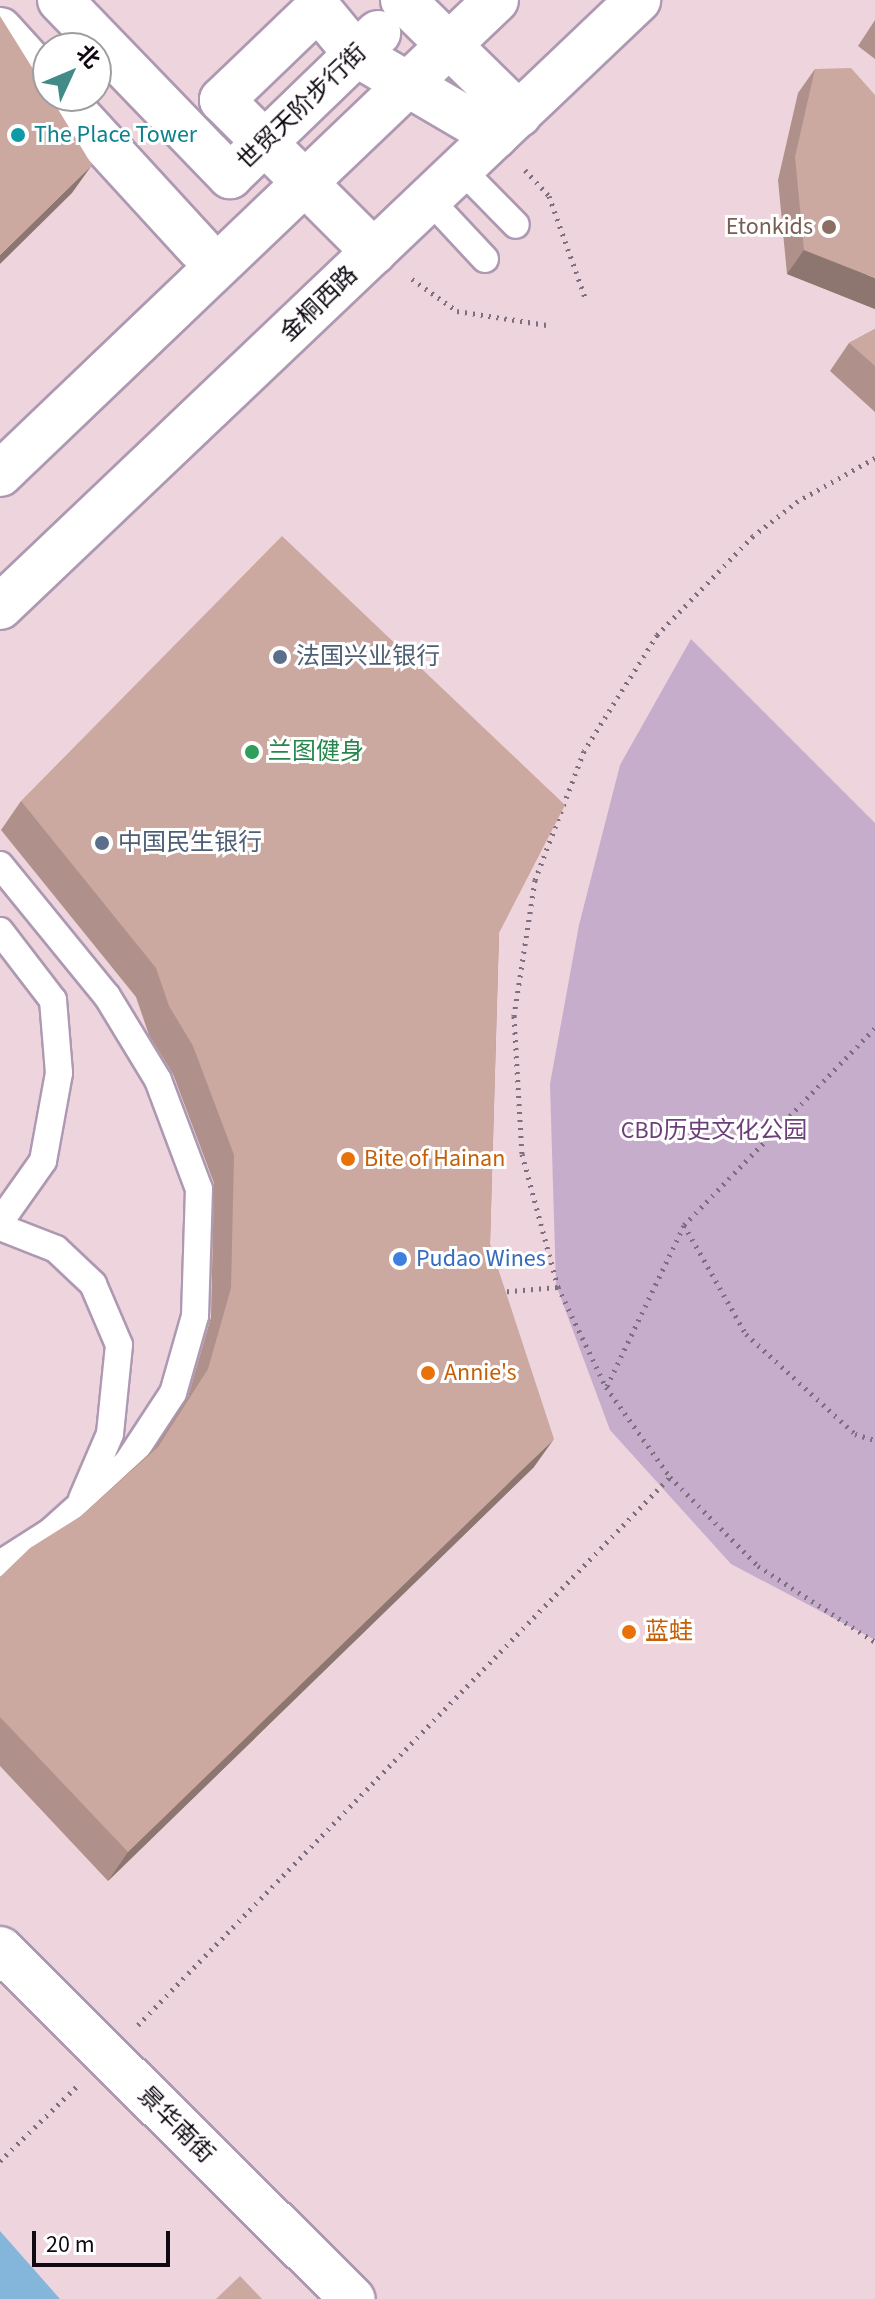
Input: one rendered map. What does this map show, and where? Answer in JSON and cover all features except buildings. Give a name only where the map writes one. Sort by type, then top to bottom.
[{"type":"street","name":"世贸天阶步行街","points":[[60,0],[230,176],[378,33],[346,0]]},
{"type":"street","points":[[403,0],[449,45],[507,125]]},
{"type":"street","points":[[0,474],[496,0]]},
{"type":"street","name":"金桐西路","points":[[0,607],[638,0]]},
{"type":"street","points":[[374,252],[222,100],[318,8],[356,54],[408,85],[507,125]]},
{"type":"street","points":[[0,30],[32,65]]},
{"type":"street","points":[[75,112],[200,249]]},
{"type":"street","name":"景华南街","points":[[0,1949],[353,2299]]},
{"type":"lane","points":[[461,169],[516,225]]},
{"type":"lane","points":[[429,199],[485,259]]},
{"type":"lane","points":[[0,865],[107,996],[158,1080],[199,1189],[195,1316],[173,1393],[127,1463],[50,1532],[0,1564]]},
{"type":"lane","points":[[0,931],[53,1000],[59,1073],[43,1161],[0,1225],[56,1249],[93,1284],[119,1345],[110,1434],[79,1506]]},
{"type":"path","points":[[374,252],[457,311],[547,325]]},
{"type":"path","points":[[875,458],[798,501],[753,536],[657,635],[584,751],[535,880],[514,1016],[522,1154],[558,1287],[606,1387],[670,1477],[758,1566],[875,1642]]},
{"type":"path","points":[[606,1387],[684,1225],[875,1028]]},
{"type":"path","points":[[684,1225],[746,1334],[855,1434],[875,1440]]},
{"type":"path","points":[[495,1292],[558,1287]]},
{"type":"path","points":[[0,2161],[107,2057],[670,1477]]},
{"type":"shaded area","points":[[0,0],[875,0],[875,2299],[0,2299]]},
{"type":"green space","name":"CBD历史文化公园","points":[[691,639],[875,823],[875,1640],[731,1564],[610,1430],[556,1285],[550,1084],[579,925],[620,765]]},
{"type":"water","points":[[0,2231],[60,2299],[0,2299]]},
{"type":"place","name":"The Place Tower","points":[[18,135]]},
{"type":"place","name":"Etonkids","points":[[829,227]]},
{"type":"place","name":"法国兴业银行","points":[[280,657]]},
{"type":"place","name":"兰图健身","points":[[252,752]]},
{"type":"place","name":"中国民生银行","points":[[102,843]]},
{"type":"place","name":"Bite of Hainan","points":[[348,1159]]},
{"type":"place","name":"Pudao Wines","points":[[400,1259]]},
{"type":"place","name":"Annie's","points":[[428,1373]]},
{"type":"place","name":"蓝蛙","points":[[629,1632]]}]
